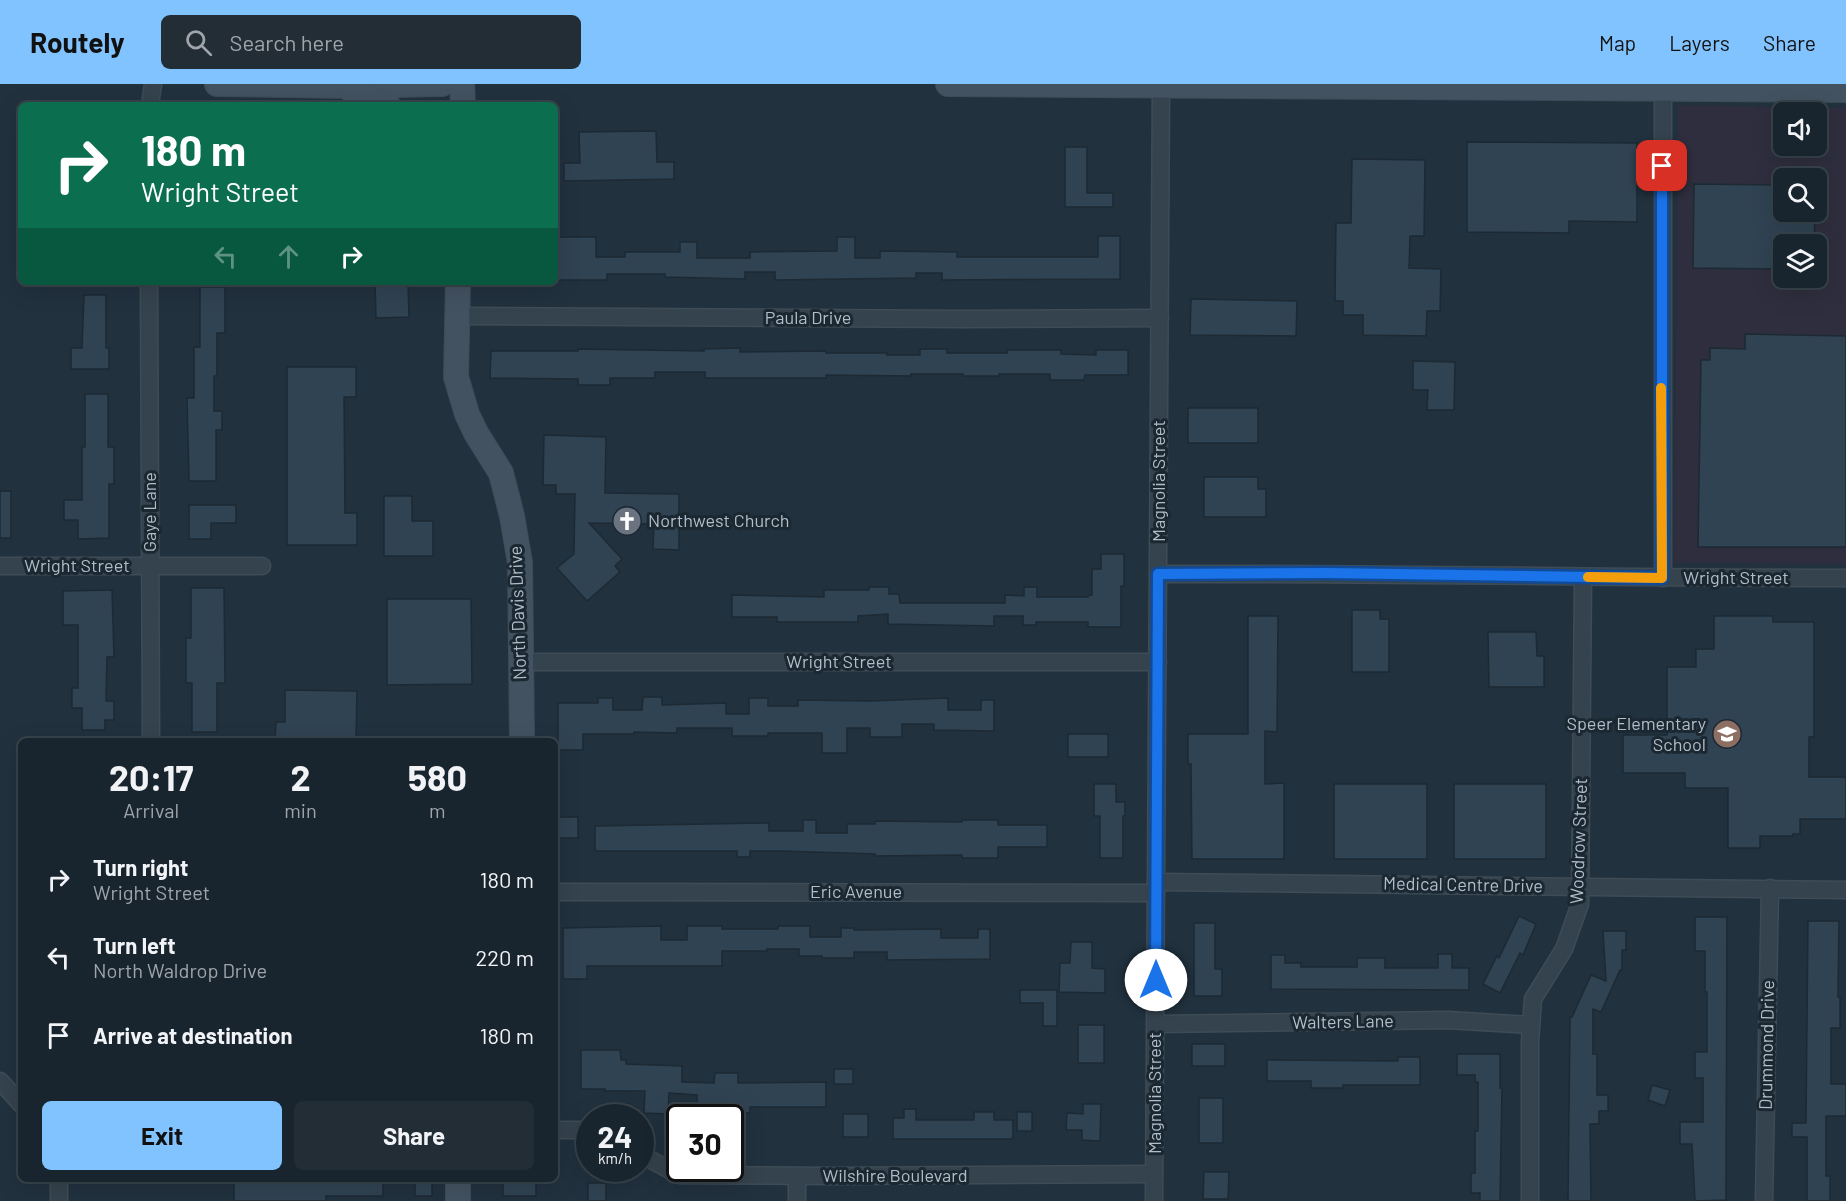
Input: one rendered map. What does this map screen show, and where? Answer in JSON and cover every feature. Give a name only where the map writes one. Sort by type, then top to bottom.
[{"type":"main road","points":[[217,84],[345,86],[441,84]]},
{"type":"main road","points":[[462,84],[463,102]]},
{"type":"main road","points":[[948,84],[1846,90]]},
{"type":"main road","points":[[345,86],[381,102]]},
{"type":"main road","name":"North Davis Drive","points":[[458,285],[456,377],[467,414],[476,433],[501,472],[520,562],[522,738]]},
{"type":"main road","points":[[458,1182],[458,1201]]},
{"type":"street","points":[[150,102],[153,84]]},
{"type":"street","name":"Magnolia Street","points":[[1154,1201],[1161,85]]},
{"type":"street","points":[[1662,578],[1663,87]]},
{"type":"street","name":"Gaye Lane","points":[[149,285],[151,738]]},
{"type":"street","name":"Paula Drive","points":[[456,315],[964,319],[1160,318]]},
{"type":"street","name":"Wright Street","points":[[0,566],[262,566]]},
{"type":"street","name":"Wright Street","points":[[1158,574],[1328,573],[1846,578]]},
{"type":"street","name":"Woodrow Street","points":[[1530,1201],[1533,999],[1564,949],[1580,904],[1583,577]]},
{"type":"street","name":"Wright Street","points":[[521,662],[1158,662]]},
{"type":"street","name":"Medical Centre Drive","points":[[1156,887],[1581,886],[1846,890]]},
{"type":"street","name":"Eric Avenue","points":[[558,892],[1156,887]]},
{"type":"street","name":"Drummond Drive","points":[[1764,1201],[1770,888]]},
{"type":"street","name":"Walters Lane","points":[[1155,1024],[1448,1020],[1531,1025]]},
{"type":"street","points":[[0,1081],[18,1101]]},
{"type":"street","points":[[558,1130],[576,1130]]},
{"type":"street","name":"Wilshire Boulevard","points":[[654,1162],[679,1175],[1154,1174]]},
{"type":"street","points":[[797,1176],[797,1201]]},
{"type":"street","points":[[59,1182],[59,1201]]},
{"type":"shaded area","points":[[1678,105],[1773,107],[1773,156],[1827,156],[1827,108],[1846,108],[1846,564],[1674,563]]},
{"type":"building","points":[[656,131],[657,162],[674,162],[674,179],[564,181],[564,163],[580,163],[579,132]]},
{"type":"building","points":[[1467,142],[1637,143],[1637,222],[1569,221],[1569,233],[1467,232]]},
{"type":"building","points":[[1065,147],[1087,147],[1087,193],[1113,193],[1113,207],[1065,207]]},
{"type":"building","points":[[1352,159],[1425,160],[1424,236],[1410,236],[1409,268],[1441,269],[1440,311],[1427,311],[1426,336],[1363,335],[1363,315],[1343,315],[1343,301],[1335,301],[1336,223],[1351,223]]},
{"type":"building","points":[[1694,184],[1773,185],[1773,222],[1815,222],[1814,234],[1773,234],[1773,269],[1693,268]]},
{"type":"building","points":[[1098,236],[1120,236],[1120,279],[942,280],[942,273],[916,273],[916,278],[775,280],[775,272],[745,272],[745,279],[665,277],[665,274],[607,274],[607,280],[558,280],[558,237],[596,237],[596,257],[625,257],[625,252],[680,252],[680,242],[697,242],[697,258],[750,258],[750,252],[837,251],[837,237],[855,237],[855,258],[880,258],[880,251],[957,252],[957,257],[1098,257]]},
{"type":"building","points":[[375,285],[408,285],[409,317],[376,318]]},
{"type":"building","points":[[200,287],[225,287],[225,333],[217,333],[217,376],[214,376],[214,411],[222,411],[222,430],[216,430],[216,481],[189,481],[187,398],[194,398],[194,347],[200,347]]},
{"type":"building","points":[[84,295],[106,295],[106,348],[109,348],[109,369],[71,369],[71,348],[82,348]]},
{"type":"building","points":[[1191,299],[1297,301],[1296,336],[1190,335]]},
{"type":"building","points":[[1745,334],[1846,336],[1846,547],[1698,547],[1701,360],[1710,360],[1710,348],[1745,349]]},
{"type":"building","points":[[740,348],[740,352],[826,351],[826,353],[887,353],[887,355],[920,355],[920,349],[947,349],[947,353],[1061,350],[1061,354],[1096,355],[1096,350],[1128,350],[1128,375],[1085,375],[1084,380],[1050,380],[1050,374],[705,378],[705,372],[655,372],[655,378],[610,378],[610,385],[578,385],[578,379],[490,378],[491,351],[578,351],[578,349],[704,351],[704,349]]},
{"type":"building","points":[[1413,361],[1455,362],[1454,410],[1427,410],[1428,390],[1413,390]]},
{"type":"building","points":[[287,367],[356,367],[356,397],[344,397],[345,513],[357,513],[357,545],[287,545]]},
{"type":"building","points":[[85,394],[108,394],[108,447],[114,447],[114,484],[109,484],[109,538],[78,539],[78,520],[64,520],[64,500],[82,500]]},
{"type":"building","points":[[1188,408],[1258,408],[1258,443],[1188,443]]},
{"type":"building","name":"Northwest Church","points":[[544,435],[606,437],[605,493],[679,494],[679,550],[653,549],[654,524],[589,523],[622,559],[615,566],[620,572],[587,601],[557,568],[574,554],[575,494],[556,494],[556,485],[543,485]]},
{"type":"building","points":[[1204,477],[1258,477],[1258,489],[1266,489],[1266,517],[1204,517]]},
{"type":"building","points":[[0,491],[11,491],[11,538],[0,538]]},
{"type":"building","points":[[384,496],[412,496],[412,521],[433,521],[433,556],[384,556]]},
{"type":"building","points":[[189,505],[236,505],[236,523],[211,523],[211,539],[189,539]]},
{"type":"building","points":[[1101,554],[1124,554],[1121,627],[1088,627],[1088,622],[1036,622],[1036,625],[1023,625],[1023,616],[994,616],[994,626],[888,624],[888,614],[858,616],[858,622],[777,622],[777,617],[732,617],[732,595],[824,597],[824,590],[869,590],[869,587],[889,587],[889,594],[899,594],[900,603],[1005,603],[1005,595],[1024,596],[1024,587],[1037,587],[1037,597],[1088,597],[1092,595],[1092,569],[1101,569]]},
{"type":"building","points":[[191,588],[224,588],[225,683],[217,683],[217,732],[192,732],[192,683],[186,683],[186,638],[191,638]]},
{"type":"building","points":[[112,590],[114,657],[107,657],[106,701],[114,701],[114,720],[105,720],[105,730],[82,730],[82,708],[72,708],[72,688],[78,688],[78,625],[63,625],[63,591]]},
{"type":"building","points":[[387,599],[471,599],[472,684],[387,685]]},
{"type":"building","points":[[1352,610],[1380,610],[1380,619],[1389,619],[1389,672],[1352,672]]},
{"type":"building","points":[[1248,616],[1278,616],[1277,732],[1265,731],[1265,784],[1284,783],[1284,859],[1192,859],[1191,764],[1188,764],[1188,734],[1248,734]]},
{"type":"building","points":[[1714,616],[1773,616],[1773,622],[1814,622],[1814,737],[1809,737],[1809,777],[1846,777],[1846,819],[1800,819],[1800,834],[1760,836],[1760,848],[1728,848],[1728,788],[1685,788],[1685,773],[1623,773],[1623,735],[1667,735],[1667,667],[1696,667],[1696,649],[1714,649]]},
{"type":"building","points":[[1488,632],[1536,632],[1537,656],[1544,656],[1544,687],[1489,687]]},
{"type":"building","points":[[285,690],[357,691],[356,738],[275,738],[276,722],[285,722]]},
{"type":"building","points":[[643,697],[662,697],[662,705],[726,703],[726,714],[749,714],[749,698],[768,698],[768,706],[798,706],[798,700],[870,701],[948,698],[948,710],[981,710],[981,700],[994,700],[994,731],[934,730],[934,724],[902,724],[902,737],[870,737],[870,728],[847,728],[847,753],[822,753],[822,733],[732,736],[732,728],[677,728],[677,733],[583,734],[583,750],[558,750],[558,703],[598,703],[598,698],[613,698],[613,710],[642,710]]},
{"type":"building","points":[[1068,734],[1108,734],[1108,757],[1068,757]]},
{"type":"building","points":[[1094,784],[1116,784],[1116,802],[1125,802],[1123,858],[1100,858],[1100,816],[1094,816]]},
{"type":"building","points":[[1334,784],[1427,784],[1427,859],[1334,859]]},
{"type":"building","points":[[1454,784],[1546,784],[1546,859],[1454,859]]},
{"type":"building","points":[[558,817],[578,817],[578,838],[558,838]]},
{"type":"building","points":[[803,820],[816,820],[816,833],[847,833],[847,824],[875,824],[875,821],[998,820],[998,825],[1047,825],[1047,847],[998,847],[998,858],[962,858],[962,855],[875,856],[875,854],[783,851],[750,851],[750,857],[737,857],[737,851],[595,851],[595,826],[769,823],[769,831],[803,831]]},
{"type":"building","points":[[1519,916],[1536,924],[1523,955],[1520,953],[1500,993],[1483,984],[1497,956],[1499,958]]},
{"type":"building","points":[[1695,917],[1727,917],[1726,1200],[1695,1201],[1692,1144],[1680,1144],[1680,1122],[1703,1122],[1703,1078],[1695,1078],[1695,1052],[1707,1052],[1707,992],[1705,992],[1705,951],[1695,951]]},
{"type":"building","points":[[1808,921],[1839,921],[1840,1028],[1831,1028],[1831,1084],[1846,1084],[1846,1116],[1826,1116],[1826,1176],[1830,1176],[1830,1201],[1807,1201],[1807,1137],[1792,1137],[1792,1123],[1806,1123]]},
{"type":"building","points":[[1194,923],[1215,923],[1215,969],[1222,969],[1222,996],[1194,996]]},
{"type":"building","points":[[661,926],[661,940],[687,940],[687,926],[722,926],[722,929],[778,929],[778,926],[810,926],[810,937],[841,937],[841,928],[854,928],[854,930],[941,929],[941,938],[978,938],[978,929],[990,929],[990,959],[887,960],[887,952],[854,952],[854,958],[822,958],[822,956],[799,956],[799,949],[722,951],[722,966],[587,966],[587,979],[563,979],[563,928]]},
{"type":"building","points":[[1603,931],[1626,931],[1626,950],[1622,950],[1622,970],[1601,1012],[1593,1009],[1593,1054],[1597,1054],[1597,1095],[1608,1095],[1608,1111],[1599,1111],[1599,1124],[1590,1124],[1591,1201],[1568,1201],[1570,1017],[1591,975],[1606,981]]},
{"type":"building","points":[[1071,942],[1092,942],[1092,968],[1105,969],[1105,993],[1059,992],[1060,963],[1070,963]]},
{"type":"building","points":[[1438,954],[1452,954],[1452,968],[1469,968],[1469,990],[1271,989],[1271,955],[1285,955],[1285,963],[1301,963],[1301,967],[1357,967],[1357,958],[1385,958],[1385,968],[1438,968]]},
{"type":"building","points":[[1020,990],[1057,990],[1057,1026],[1043,1026],[1043,1003],[1020,1003]]},
{"type":"building","points":[[1078,1025],[1104,1025],[1104,1063],[1078,1063]]},
{"type":"building","points":[[1192,1044],[1225,1044],[1225,1066],[1192,1066]]},
{"type":"building","points":[[581,1050],[620,1050],[621,1060],[626,1060],[626,1064],[682,1066],[682,1082],[714,1083],[715,1073],[738,1073],[738,1083],[826,1082],[826,1107],[750,1107],[750,1113],[744,1113],[744,1104],[697,1104],[697,1095],[669,1093],[666,1114],[654,1113],[654,1104],[644,1104],[645,1091],[581,1089]]},
{"type":"building","points":[[1457,1054],[1500,1054],[1500,1088],[1502,1088],[1500,1201],[1480,1201],[1480,1193],[1471,1193],[1471,1173],[1475,1173],[1475,1131],[1478,1131],[1478,1082],[1475,1082],[1475,1075],[1457,1075]]},
{"type":"building","points":[[1398,1057],[1420,1057],[1420,1085],[1343,1085],[1343,1088],[1311,1088],[1311,1081],[1267,1081],[1267,1060],[1398,1061]]},
{"type":"building","points":[[834,1069],[853,1069],[853,1084],[834,1084]]},
{"type":"building","points":[[1652,1085],[1670,1090],[1665,1106],[1648,1100]]},
{"type":"building","points":[[1199,1098],[1223,1098],[1223,1143],[1199,1143]]},
{"type":"building","points":[[1083,1104],[1101,1104],[1100,1141],[1082,1140],[1082,1130],[1066,1130],[1067,1113],[1083,1114]]},
{"type":"building","points":[[904,1109],[916,1109],[916,1120],[974,1120],[974,1112],[994,1112],[994,1120],[1013,1120],[1013,1139],[893,1139],[893,1118],[904,1118]]},
{"type":"building","points":[[1017,1112],[1032,1112],[1032,1131],[1017,1131]]},
{"type":"building","points":[[843,1114],[868,1114],[868,1137],[843,1137]]},
{"type":"building","points":[[1204,1172],[1229,1172],[1228,1199],[1203,1199]]},
{"type":"building","points":[[234,1182],[383,1182],[383,1196],[326,1196],[326,1201],[234,1201]]},
{"type":"building","points":[[415,1182],[432,1182],[432,1196],[415,1196]]},
{"type":"building","points":[[503,1182],[536,1182],[536,1196],[503,1196]]},
{"type":"building","points":[[588,1183],[606,1183],[606,1201],[588,1201]]},
{"type":"slow traffic","points":[[1588,577],[1662,578],[1661,388]]},
{"type":"place","name":"Northwest Church","points":[[627,521]]},
{"type":"place","name":"Speer Elementary School","points":[[1727,734]]},
{"type":"route","points":[[1156,980],[1158,574],[1328,573],[1662,578],[1662,166]]}]
